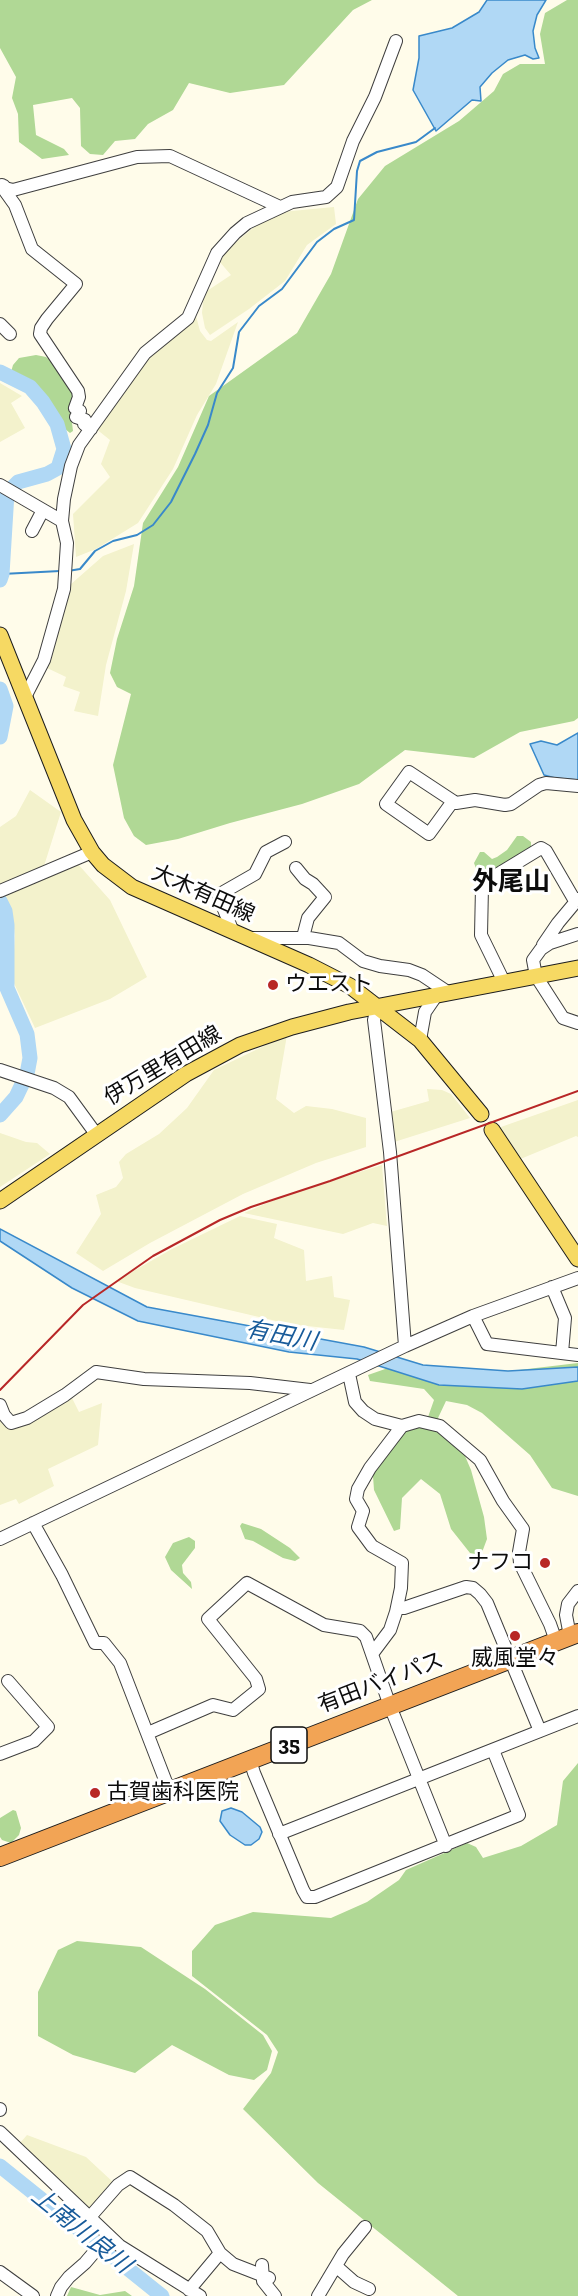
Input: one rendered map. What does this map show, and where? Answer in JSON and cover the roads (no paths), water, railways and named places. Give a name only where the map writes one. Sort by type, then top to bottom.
[{"type":"highway","name":"有田バイパス","points":[[0,1857],[568,1636]]},
{"type":"main road","name":"大木有田線","points":[[0,635],[74,820],[92,852],[116,877],[132,887],[350,986],[420,1040],[481,1114]]},
{"type":"main road","name":"伊万里有田線","points":[[1,1201],[186,1074],[225,1052],[292,1026],[578,968]]},
{"type":"main road","points":[[492,1130],[578,1259]]},
{"type":"street","points":[[25,697],[44,660],[64,589],[67,543],[62,521],[71,466],[78,445],[146,353],[188,318],[217,253],[235,233],[248,222],[280,207],[292,202],[326,197],[337,187],[353,141],[375,97],[396,41]]},
{"type":"street","points":[[2,184],[13,190],[147,156],[170,156],[280,207]]},
{"type":"street","points":[[2,184],[15,205],[32,249],[76,285],[47,319],[40,334],[78,391],[79,397],[75,408],[80,411],[76,417],[85,420],[84,424],[91,429]]},
{"type":"street","points":[[0,324],[10,334]]},
{"type":"street","points":[[0,485],[62,521]]},
{"type":"street","points":[[32,531],[43,510]]},
{"type":"street","points":[[453,801],[429,834],[386,804],[410,772],[453,801],[475,800],[505,805],[511,804],[539,785],[546,783],[578,786]]},
{"type":"street","points":[[285,842],[266,852],[255,874],[220,894],[219,897],[241,935],[303,937],[339,943],[363,961],[409,970],[422,975],[442,995],[425,1012],[420,1040]]},
{"type":"street","points":[[504,982],[481,935],[482,887],[490,879],[541,848],[546,851],[577,900],[533,960],[536,976],[563,1018],[578,1023]]},
{"type":"street","points":[[0,891],[92,852]]},
{"type":"street","points":[[296,868],[325,897],[308,918],[303,937]]},
{"type":"street","points":[[541,949],[558,939],[578,934]]},
{"type":"street","points":[[377,1007],[374,1020],[390,1152],[405,1346]]},
{"type":"street","points":[[0,1070],[54,1088],[69,1097],[96,1134]]},
{"type":"street","points":[[0,1539],[405,1346],[473,1316],[578,1278]]},
{"type":"street","points":[[552,1287],[565,1318],[562,1353]]},
{"type":"street","points":[[473,1316],[487,1344],[578,1355]]},
{"type":"street","points":[[0,1405],[4,1415],[11,1423],[27,1418],[65,1395],[96,1372],[144,1379],[250,1383],[311,1390]]},
{"type":"street","points":[[349,1374],[355,1402],[363,1412],[375,1419],[402,1426],[420,1421],[440,1426],[480,1460],[503,1501],[523,1529],[519,1552],[520,1563],[550,1624],[568,1636]]},
{"type":"street","points":[[372,1654],[390,1630],[397,1608],[402,1563],[372,1546],[358,1527],[363,1511],[356,1499],[358,1489],[370,1468],[402,1426]]},
{"type":"street","points":[[33,1523],[84,1616],[95,1643],[104,1643],[120,1663],[169,1790]]},
{"type":"street","points":[[148,1732],[213,1705],[233,1710],[259,1689],[256,1679],[208,1619],[247,1583],[324,1625],[360,1631],[366,1637],[390,1706],[446,1846]]},
{"type":"street","points":[[397,1608],[404,1608],[466,1587],[473,1588],[487,1603],[540,1731]]},
{"type":"street","points":[[568,1636],[566,1615],[568,1604],[578,1591]]},
{"type":"street","points":[[0,1754],[34,1741],[48,1727],[8,1681]]},
{"type":"street","points":[[279,1834],[578,1716]]},
{"type":"street","points":[[250,1760],[303,1890],[307,1897],[315,1898],[519,1815],[493,1749]]},
{"type":"street","points":[[0,2132],[89,2218],[103,2242],[127,2251],[195,2293],[220,2253]]},
{"type":"street","points":[[89,2218],[118,2185],[130,2177],[174,2205],[207,2231],[220,2253],[240,2268],[264,2273],[266,2286],[275,2296]]},
{"type":"street","points":[[318,2296],[343,2254],[365,2227]]},
{"type":"street","points":[[57,2296],[65,2282],[103,2242]]},
{"type":"street","points":[[337,2267],[354,2282],[369,2289]]},
{"type":"street","points":[[2,2278],[33,2296]]},
{"type":"water","points":[[487,0],[546,0],[537,15],[533,31],[539,58],[533,59],[525,55],[508,60],[480,87],[481,101],[472,100],[436,131],[413,90],[419,58],[419,36],[452,28],[479,12]]},
{"type":"water","points":[[578,733],[578,780],[544,775],[530,744],[541,741],[557,745]]},
{"type":"water","name":"有田川","points":[[0,1229],[147,1307],[364,1347],[423,1365],[508,1371],[578,1367],[578,1381],[522,1389],[439,1385],[357,1359],[289,1352],[138,1321],[72,1288],[0,1241]]},
{"type":"water","points":[[231,1808],[242,1812],[260,1827],[262,1832],[259,1839],[251,1845],[245,1845],[230,1835],[220,1821],[222,1811]]},
{"type":"waterway","points":[[68,571],[80,569],[95,551],[113,541],[137,535],[153,525],[171,502],[208,425],[217,393],[233,368],[239,332],[259,306],[282,289],[317,242],[334,229],[354,220],[357,171],[360,161],[377,152],[416,142],[435,128]]},
{"type":"waterway","points":[[0,372],[30,387],[43,402],[57,424],[64,449],[58,468],[47,474],[18,482],[7,493],[0,580]]},
{"type":"waterway","points":[[2,574],[60,571]]},
{"type":"waterway","points":[[0,689],[6,706],[0,737]]},
{"type":"waterway","points":[[0,901],[5,911],[7,925],[7,988],[27,1034],[30,1058],[27,1074],[16,1097],[0,1115]]},
{"type":"waterway","name":"上南川良川","points":[[0,2166],[162,2296]]},
{"type":"railway","points":[[0,1390],[83,1305],[153,1256],[220,1220],[578,1091]]},
{"type":"place","name":"ウエスト","points":[[273,985]]},
{"type":"place","name":"ナフコ","points":[[545,1563]]},
{"type":"place","name":"威風堂々","points":[[515,1636]]},
{"type":"place","name":"古賀歯科医院","points":[[95,1793]]},
{"type":"district","name":"外尾山","points":[[511,883]]}]
